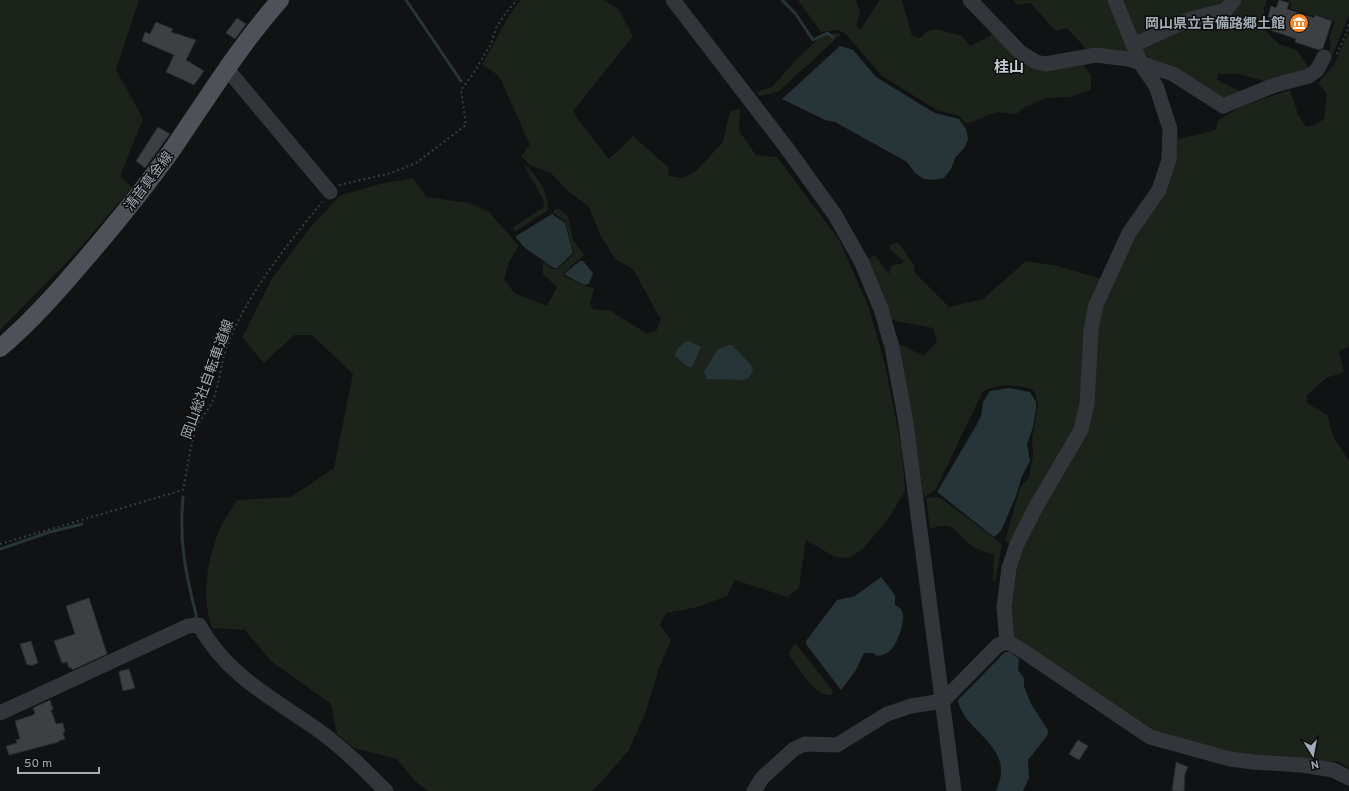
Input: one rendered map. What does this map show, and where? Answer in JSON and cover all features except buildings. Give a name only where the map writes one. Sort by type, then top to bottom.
[{"type":"main road","name":"清音真金線","points":[[0,347],[24,328],[127,209],[173,148],[227,69],[280,0]]},
{"type":"street","points":[[673,0],[786,147],[836,215],[861,262],[881,309],[892,347],[900,385],[954,791]]},
{"type":"street","points":[[970,0],[1020,52],[1036,62],[1045,64],[1096,55],[1128,59],[1173,74],[1223,106],[1275,85],[1309,76],[1329,58]]},
{"type":"street","points":[[1007,642],[1004,607],[1009,568],[1017,544],[1037,505],[1081,430],[1086,404],[1090,330],[1096,305],[1129,233],[1159,190],[1169,160],[1170,129],[1156,86],[1141,64],[1114,0]]},
{"type":"street","points":[[1133,45],[1191,19],[1226,10],[1234,0]]},
{"type":"street","points":[[227,69],[330,192]]},
{"type":"street","points":[[0,713],[188,626],[199,625],[221,657],[245,680],[275,703],[323,734],[386,791]]},
{"type":"street","points":[[754,791],[762,778],[794,749],[805,744],[837,745],[887,714],[911,706],[943,701],[998,645],[1007,642],[1020,649],[1150,737],[1230,758],[1253,762],[1302,765],[1333,770],[1349,778]]},
{"type":"path","name":"岡山総社自転車道線","points":[[0,544],[184,490],[197,427],[214,398],[219,372],[228,343],[239,319],[258,286],[282,251],[335,186],[365,180],[416,163],[466,125],[461,90],[491,44],[496,28],[517,0]]},
{"type":"path","points":[[1329,58],[1347,32],[1349,22]]},
{"type":"shaded area","points":[[0,0],[139,0],[116,70],[143,119],[120,176],[132,187],[73,256],[0,330]]},
{"type":"shaded area","points":[[521,0],[603,0],[618,8],[633,36],[573,111],[609,159],[633,136],[668,167],[669,176],[682,178],[697,170],[723,142],[730,111],[740,109],[739,131],[756,155],[777,157],[839,240],[869,308],[885,365],[902,450],[905,491],[888,519],[863,549],[848,558],[835,557],[806,540],[799,588],[787,597],[735,580],[727,596],[698,607],[666,613],[660,625],[671,640],[658,671],[646,711],[629,750],[591,791],[428,791],[415,781],[397,759],[354,748],[337,734],[331,704],[271,661],[245,630],[212,628],[207,606],[206,583],[210,561],[218,534],[237,500],[291,497],[334,468],[353,374],[312,335],[294,335],[264,363],[242,337],[273,277],[309,229],[339,196],[380,184],[413,178],[426,197],[469,203],[489,212],[519,246],[509,262],[504,279],[514,293],[547,306],[557,287],[543,274],[543,264],[545,262],[552,269],[557,269],[574,253],[565,222],[553,212],[555,209],[559,209],[568,216],[573,240],[584,254],[564,272],[564,276],[585,286],[594,288],[590,304],[593,309],[611,311],[646,333],[656,331],[661,320],[633,269],[616,260],[601,236],[588,206],[570,193],[551,173],[530,165],[521,156],[530,145],[499,76],[482,64],[505,23]]},
{"type":"shaded area","points":[[798,0],[856,0],[860,13],[856,25],[860,30],[880,0],[902,0],[912,36],[920,38],[927,31],[936,29],[962,36],[970,46],[995,33],[1017,54],[1068,65],[1083,65],[1091,75],[1091,90],[1070,97],[1046,98],[1025,107],[1016,114],[997,112],[966,124],[960,116],[937,110],[882,76],[846,34],[837,30],[821,32]]},
{"type":"shaded area","points":[[1013,0],[1267,0],[1264,8],[1264,29],[1279,44],[1297,50],[1310,70],[1268,82],[1239,74],[1218,74],[1217,80],[1244,93],[1218,99],[1185,76],[1088,51],[1067,28],[1055,31],[1031,3],[1017,5]]},
{"type":"shaded area","points":[[1287,0],[1349,0],[1349,15],[1331,59],[1328,57],[1331,44],[1329,39],[1335,21],[1314,14],[1313,16],[1290,8],[1291,3]]},
{"type":"shaded area","points":[[1349,32],[1349,346],[1339,352],[1344,372],[1326,378],[1307,395],[1307,403],[1327,415],[1334,439],[1349,460],[1349,768],[1338,761],[1308,763],[1261,760],[1153,732],[1012,638],[1010,609],[1012,571],[1021,548],[1005,541],[1020,487],[1029,478],[1033,456],[1032,440],[1038,404],[1034,391],[1027,388],[1008,385],[983,391],[936,489],[924,497],[899,344],[924,356],[937,341],[933,328],[891,320],[868,259],[875,255],[889,274],[892,265],[901,264],[904,261],[891,251],[889,246],[898,242],[914,265],[915,273],[949,307],[983,299],[1026,261],[1058,266],[1111,282],[1174,140],[1216,130],[1217,121],[1242,106],[1290,90],[1298,114],[1306,127],[1315,125],[1324,119],[1327,94],[1318,83],[1334,65]]},
{"type":"shaded area","points":[[837,33],[841,34],[778,92],[760,96],[756,92],[772,87],[794,62],[822,35]]},
{"type":"shaded area","points":[[840,46],[853,50],[876,77],[915,101],[935,113],[959,119],[966,129],[968,139],[965,147],[955,158],[951,169],[944,178],[934,180],[924,179],[915,173],[907,162],[835,122],[825,120],[782,99]]},
{"type":"shaded area","points":[[523,163],[541,184],[548,203],[548,210],[515,232],[513,227],[543,208],[544,201]]},
{"type":"shaded area","points":[[552,214],[565,223],[573,253],[557,268],[554,268],[525,248],[516,238],[516,236]]},
{"type":"shaded area","points":[[580,261],[583,261],[593,273],[589,284],[584,285],[565,275],[565,273]]},
{"type":"shaded area","points":[[689,341],[701,347],[692,367],[688,367],[675,356],[676,351],[684,343]]},
{"type":"shaded area","points":[[732,345],[751,365],[753,370],[749,378],[742,380],[707,379],[704,372],[718,349]]},
{"type":"shaded area","points":[[1009,388],[1030,392],[1036,402],[1036,409],[1033,427],[1027,444],[1030,461],[1022,476],[1016,496],[1001,531],[994,537],[937,492],[976,426],[981,416],[983,402],[990,391]]},
{"type":"shaded area","points":[[936,497],[942,499],[1002,544],[995,582],[993,582],[994,554],[980,550],[969,544],[952,528],[939,526],[930,529],[926,498]]},
{"type":"shaded area","points":[[881,577],[895,595],[895,605],[902,611],[903,620],[899,637],[891,650],[883,655],[877,656],[873,653],[864,653],[856,670],[841,690],[806,644],[806,641],[837,600],[855,596]]},
{"type":"shaded area","points":[[794,645],[797,645],[833,691],[832,695],[826,695],[819,692],[807,680],[788,654]]},
{"type":"shaded area","points":[[1005,652],[1010,652],[1019,659],[1018,670],[1024,678],[1024,686],[1031,704],[1048,730],[1047,736],[1028,760],[1029,778],[1023,791],[996,791],[1001,775],[1000,762],[996,752],[967,719],[961,710],[958,700]]},
{"type":"waterway","points":[[406,0],[461,81]]},
{"type":"waterway","points":[[782,0],[795,13],[813,40],[827,33],[833,37]]},
{"type":"waterway","points":[[183,497],[182,542],[186,570],[196,614],[196,618],[193,620]]},
{"type":"waterway","points":[[0,549],[50,532],[82,524]]},
{"type":"place","name":"岡山県立吉備路郷土館","points":[[1299,23]]},
{"type":"district","name":"桂山","points":[[1009,67]]}]
